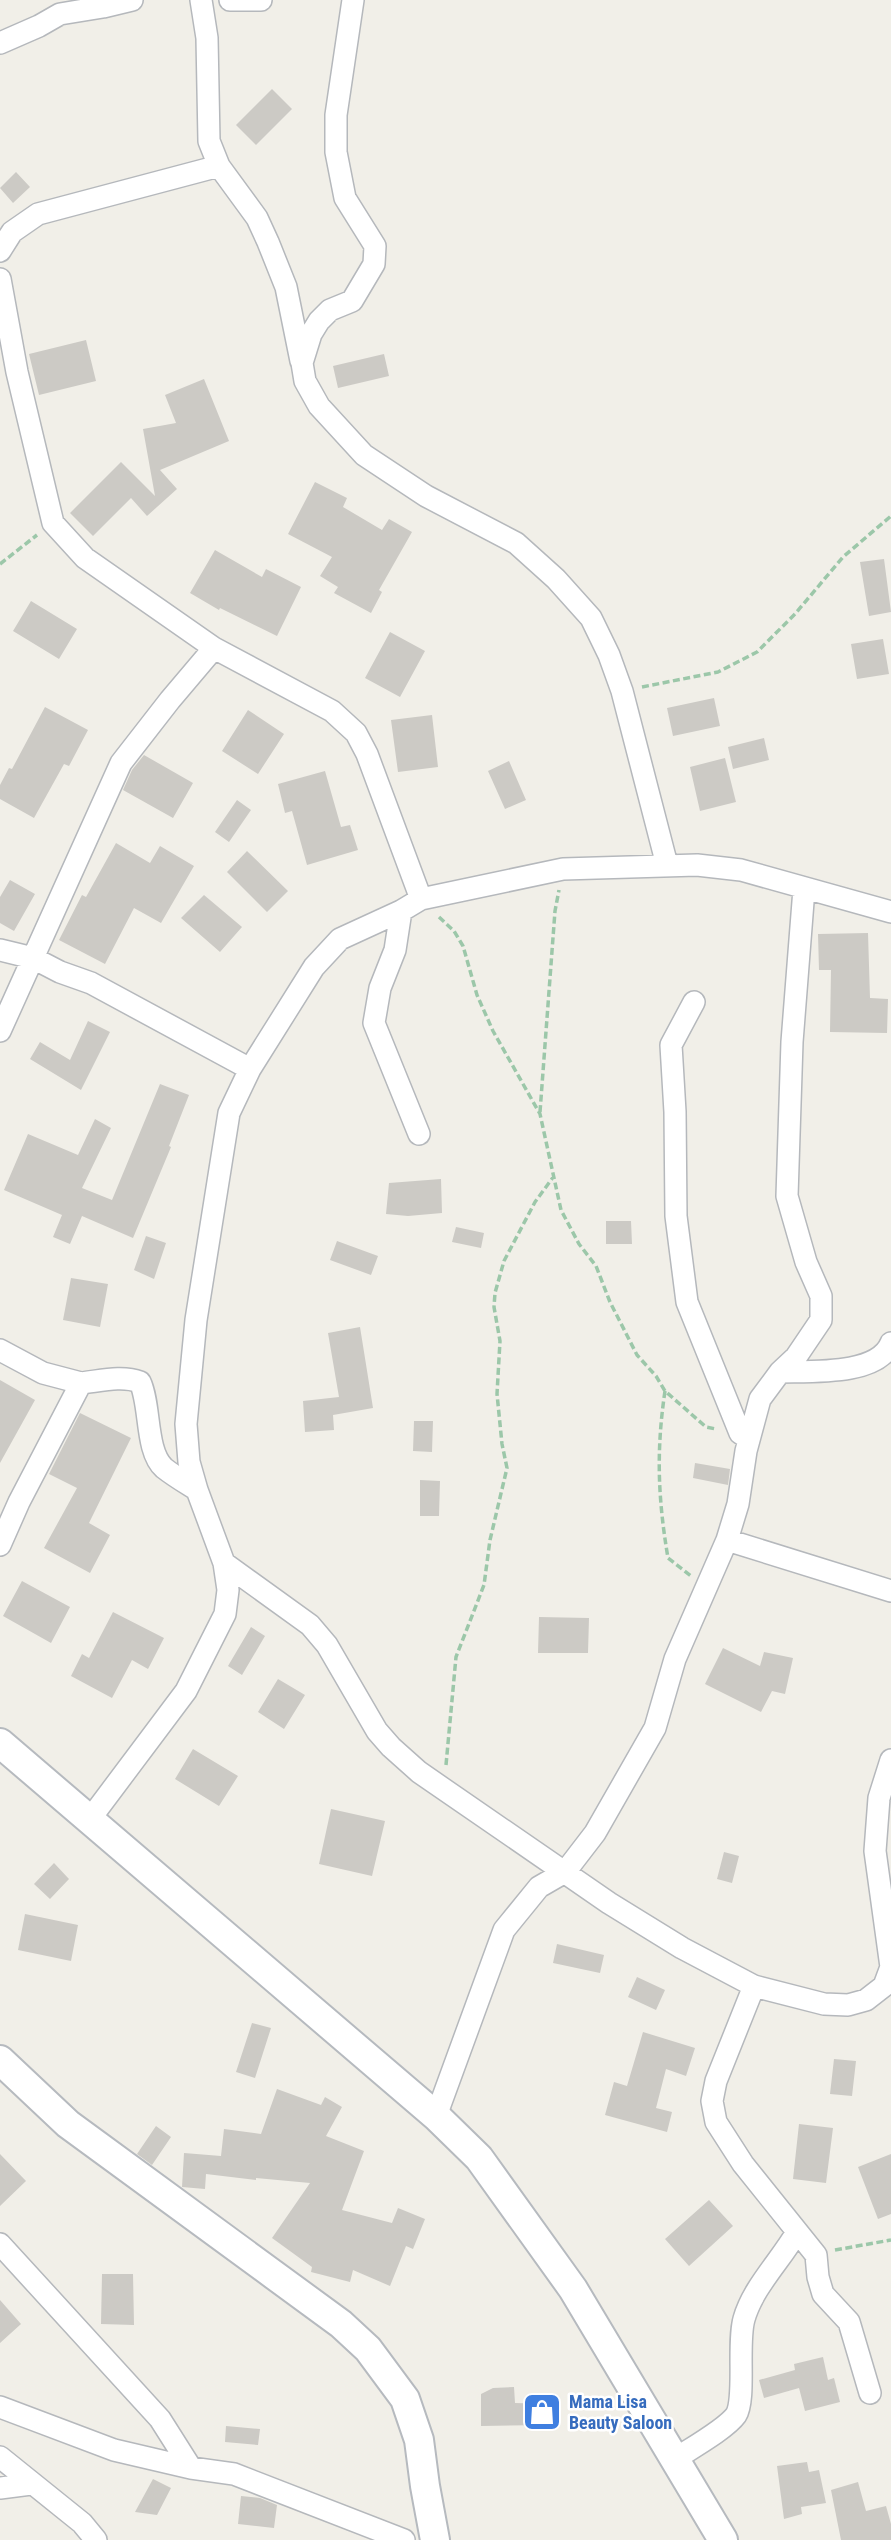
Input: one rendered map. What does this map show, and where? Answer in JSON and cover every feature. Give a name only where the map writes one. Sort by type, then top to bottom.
[{"type":"street","points":[[0,43],[39,26],[60,13],[103,8],[131,0]]},
{"type":"street","points":[[201,0],[207,38],[209,141],[219,166],[257,218],[286,287],[305,381],[319,406],[364,455],[426,496],[516,543],[556,579],[591,618],[609,655],[622,691],[667,865]]},
{"type":"street","points":[[230,0],[261,0]]},
{"type":"street","points":[[302,363],[311,334],[319,321],[330,310],[352,301],[374,264],[375,246],[345,198],[336,152],[336,115],[354,0]]},
{"type":"street","points":[[0,251],[12,232],[38,214],[219,166]]},
{"type":"street","points":[[1,292],[9,366],[53,523],[85,558],[214,648],[332,711],[356,733],[367,754],[423,899]]},
{"type":"street","points":[[289,300],[330,310]]},
{"type":"street","points":[[0,1031],[121,763],[214,648]]},
{"type":"street","points":[[90,1819],[186,1691],[225,1614],[228,1590],[223,1563],[189,1462],[186,1424],[195,1320],[229,1113],[250,1069],[314,967],[340,939],[423,899],[563,869],[717,866],[891,912]]},
{"type":"street","points":[[436,2116],[504,1930],[539,1887],[565,1872],[595,1833],[655,1728],[675,1659],[727,1541],[738,1504],[745,1436],[760,1399],[780,1372],[796,1357],[821,1320],[821,1296],[806,1262],[787,1196],[792,1042],[804,889]]},
{"type":"street","points":[[401,911],[395,950],[380,988],[374,1023],[419,1134]]},
{"type":"street","points":[[0,950],[33,958],[90,983],[250,1069]]},
{"type":"street","points":[[694,1002],[671,1045],[676,1216],[687,1301],[745,1436]]},
{"type":"street","points":[[780,1372],[843,1369],[869,1364],[883,1356],[891,1343]]},
{"type":"street","points":[[0,1350],[43,1373],[81,1383],[115,1379],[140,1382],[145,1392],[153,1451],[162,1467],[197,1490]]},
{"type":"street","points":[[0,1545],[19,1502],[81,1383]]},
{"type":"street","points":[[727,1541],[891,1591]]},
{"type":"street","points":[[223,1563],[310,1625],[327,1645],[377,1731],[403,1759],[609,1903],[682,1948],[754,1986],[824,2004],[848,2005],[866,2000],[887,1985],[891,1967],[875,1851],[879,1798],[891,1760]]},
{"type":"street","points":[[0,1743],[436,2116],[479,2158],[573,2289],[723,2540]]},
{"type":"street","points":[[754,1986],[727,2051],[712,2101],[716,2122],[743,2164],[816,2255],[822,2294],[849,2322],[870,2393]]},
{"type":"street","points":[[0,2060],[68,2124],[341,2325],[368,2349],[405,2399],[419,2440],[435,2540]]},
{"type":"street","points":[[675,2459],[729,2422],[737,2413],[741,2386],[739,2354],[744,2318],[762,2284],[797,2232]]},
{"type":"street","points":[[0,2244],[160,2419],[191,2469]]},
{"type":"street","points":[[0,2407],[114,2451],[191,2469],[234,2474],[404,2540]]},
{"type":"street","points":[[0,2457],[82,2523],[96,2540]]},
{"type":"street","points":[[0,2488],[31,2484]]},
{"type":"path","points":[[622,691],[718,672],[757,652],[843,557],[891,516]]},
{"type":"path","points":[[0,564],[53,523]]},
{"type":"path","points":[[540,1114],[552,983],[555,911],[563,869]]},
{"type":"path","points":[[423,899],[463,946],[477,995],[493,1031],[540,1114],[561,1210],[579,1244],[596,1266],[610,1302],[638,1355],[665,1391],[706,1427],[745,1436]]},
{"type":"path","points":[[444,1789],[456,1657],[484,1585],[493,1528],[507,1468],[497,1394],[500,1341],[494,1307],[495,1293],[513,1244],[535,1202],[554,1176]]},
{"type":"path","points":[[665,1391],[661,1419],[659,1506],[668,1558],[706,1588]]},
{"type":"path","points":[[816,2255],[891,2240]]},
{"type":"building","points":[[272,89],[292,109],[256,145],[236,125]]},
{"type":"building","points":[[16,172],[30,187],[13,203],[0,188]]},
{"type":"building","points":[[86,340],[96,381],[39,395],[29,354]]},
{"type":"building","points":[[384,354],[389,376],[338,388],[333,366]]},
{"type":"building","points":[[204,379],[229,441],[160,470],[177,489],[147,516],[131,498],[93,536],[70,513],[121,462],[155,496],[143,429],[176,423],[165,395]]},
{"type":"building","points":[[315,482],[347,498],[343,507],[382,530],[389,519],[412,532],[379,590],[382,592],[371,613],[334,593],[338,587],[320,576],[332,557],[288,534]]},
{"type":"building","points":[[215,550],[262,577],[266,569],[301,587],[277,636],[220,608],[219,610],[190,593]]},
{"type":"building","points":[[884,559],[891,612],[869,616],[860,562]]},
{"type":"building","points":[[31,601],[77,629],[59,659],[13,631]]},
{"type":"building","points":[[390,632],[425,651],[400,697],[365,678]]},
{"type":"building","points":[[883,639],[889,674],[857,679],[851,644]]},
{"type":"building","points":[[714,698],[720,726],[673,736],[667,708]]},
{"type":"building","points":[[45,707],[88,730],[69,766],[64,764],[34,818],[0,799],[0,785],[9,768],[12,769]]},
{"type":"building","points":[[248,710],[284,734],[258,774],[222,751]]},
{"type":"building","points":[[432,715],[438,767],[398,772],[391,720]]},
{"type":"building","points":[[764,738],[769,760],[733,769],[728,747]]},
{"type":"building","points":[[144,755],[193,783],[173,818],[123,790],[132,770]]},
{"type":"building","points":[[725,758],[736,802],[700,811],[690,767]]},
{"type":"building","points":[[509,761],[526,800],[505,809],[488,771]]},
{"type":"building","points":[[325,771],[341,827],[350,825],[358,850],[307,865],[292,811],[285,813],[278,784]]},
{"type":"building","points":[[237,800],[251,810],[229,842],[215,832]]},
{"type":"building","points":[[116,843],[150,863],[160,846],[194,866],[161,923],[134,908],[105,964],[59,940],[82,895],[86,897]]},
{"type":"building","points":[[247,851],[288,891],[267,912],[227,872]]},
{"type":"building","points":[[10,880],[35,894],[14,931],[0,923],[0,897]]},
{"type":"building","points":[[204,895],[242,927],[220,952],[181,918]]},
{"type":"building","points":[[868,933],[870,998],[888,999],[887,1033],[830,1032],[831,970],[819,970],[818,934]]},
{"type":"building","points":[[88,1021],[110,1032],[81,1090],[30,1059],[40,1042],[70,1060]]},
{"type":"building","points":[[160,1084],[189,1095],[169,1146],[171,1147],[133,1238],[82,1216],[70,1244],[53,1237],[62,1215],[4,1190],[28,1134],[78,1155],[95,1119],[111,1128],[82,1188],[112,1200]]},
{"type":"building","points":[[441,1179],[442,1213],[408,1216],[386,1214],[389,1183]]},
{"type":"building","points":[[606,1221],[631,1221],[632,1244],[606,1244]]},
{"type":"building","points":[[456,1227],[484,1233],[481,1248],[452,1242]]},
{"type":"building","points":[[146,1236],[166,1243],[154,1279],[134,1270]]},
{"type":"building","points":[[337,1241],[378,1256],[371,1275],[330,1260]]},
{"type":"building","points":[[71,1278],[108,1284],[100,1327],[63,1320]]},
{"type":"building","points":[[360,1327],[373,1408],[333,1415],[334,1430],[305,1432],[303,1401],[339,1397],[328,1333]]},
{"type":"building","points":[[0,1380],[35,1400],[0,1463]]},
{"type":"building","points":[[80,1413],[131,1438],[89,1523],[110,1535],[90,1573],[44,1548],[77,1488],[49,1474]]},
{"type":"building","points":[[414,1421],[433,1421],[432,1452],[413,1451]]},
{"type":"building","points":[[695,1463],[730,1469],[728,1485],[693,1478]]},
{"type":"building","points":[[420,1480],[440,1481],[439,1516],[420,1516]]},
{"type":"building","points":[[22,1581],[70,1607],[51,1643],[3,1616]]},
{"type":"building","points":[[113,1612],[164,1638],[148,1669],[132,1660],[112,1698],[71,1676],[82,1654],[89,1658]]},
{"type":"building","points":[[539,1617],[589,1618],[588,1653],[538,1653]]},
{"type":"building","points":[[251,1627],[265,1636],[242,1675],[228,1666]]},
{"type":"building","points":[[723,1648],[760,1666],[764,1652],[793,1658],[785,1694],[772,1691],[761,1712],[705,1684]]},
{"type":"building","points":[[278,1679],[305,1695],[284,1729],[258,1712]]},
{"type":"building","points":[[193,1749],[238,1776],[219,1806],[175,1779]]},
{"type":"building","points":[[331,1809],[385,1821],[372,1876],[319,1864]]},
{"type":"building","points":[[724,1852],[739,1856],[732,1883],[717,1879]]},
{"type":"building","points":[[54,1863],[69,1879],[50,1899],[34,1884]]},
{"type":"building","points":[[25,1914],[78,1925],[71,1961],[18,1950]]},
{"type":"building","points":[[557,1944],[604,1955],[600,1973],[553,1963]]},
{"type":"building","points":[[637,1977],[665,1990],[656,2010],[628,1997]]},
{"type":"building","points":[[252,2023],[271,2028],[255,2078],[236,2072]]},
{"type":"building","points":[[643,2032],[695,2048],[686,2076],[666,2069],[656,2108],[672,2112],[667,2132],[605,2115],[614,2082],[627,2086]]},
{"type":"building","points":[[834,2059],[856,2061],[852,2096],[830,2094]]},
{"type":"building","points":[[277,2089],[321,2105],[325,2097],[342,2107],[326,2136],[364,2151],[342,2210],[392,2223],[398,2208],[425,2219],[413,2249],[406,2246],[390,2286],[353,2270],[350,2282],[311,2272],[312,2267],[272,2238],[310,2183],[206,2174],[205,2189],[182,2187],[184,2153],[221,2156],[224,2129],[261,2134]]},
{"type":"building","points":[[799,2124],[833,2128],[826,2183],[793,2179]]},
{"type":"building","points":[[156,2126],[171,2137],[152,2165],[137,2154]]},
{"type":"building","points":[[0,2154],[26,2181],[0,2206]]},
{"type":"building","points":[[891,2154],[891,2214],[878,2219],[858,2167]]},
{"type":"building","points":[[709,2200],[733,2226],[689,2266],[665,2239]]},
{"type":"building","points":[[102,2274],[133,2274],[134,2325],[101,2324]]},
{"type":"building","points":[[0,2300],[21,2324],[0,2343]]},
{"type":"building","points":[[823,2357],[828,2380],[834,2378],[840,2402],[805,2411],[799,2388],[764,2398],[759,2380],[795,2370],[794,2364]]},
{"type":"building","points":[[514,2387],[515,2403],[550,2404],[549,2425],[481,2426],[481,2394],[493,2388]]},
{"type":"building","points":[[226,2426],[260,2429],[258,2445],[225,2442]]},
{"type":"building","points":[[807,2462],[809,2472],[819,2470],[826,2503],[801,2507],[802,2514],[784,2519],[777,2466]]},
{"type":"building","points":[[153,2479],[171,2488],[157,2515],[135,2512]]},
{"type":"building","points":[[858,2482],[866,2511],[886,2506],[891,2524],[891,2540],[841,2540],[831,2490]]},
{"type":"building","points":[[241,2496],[260,2498],[277,2505],[274,2528],[238,2524]]},
{"type":"place","name":"Mama Lisa Beauty Saloon","points":[[542,2412]]}]
